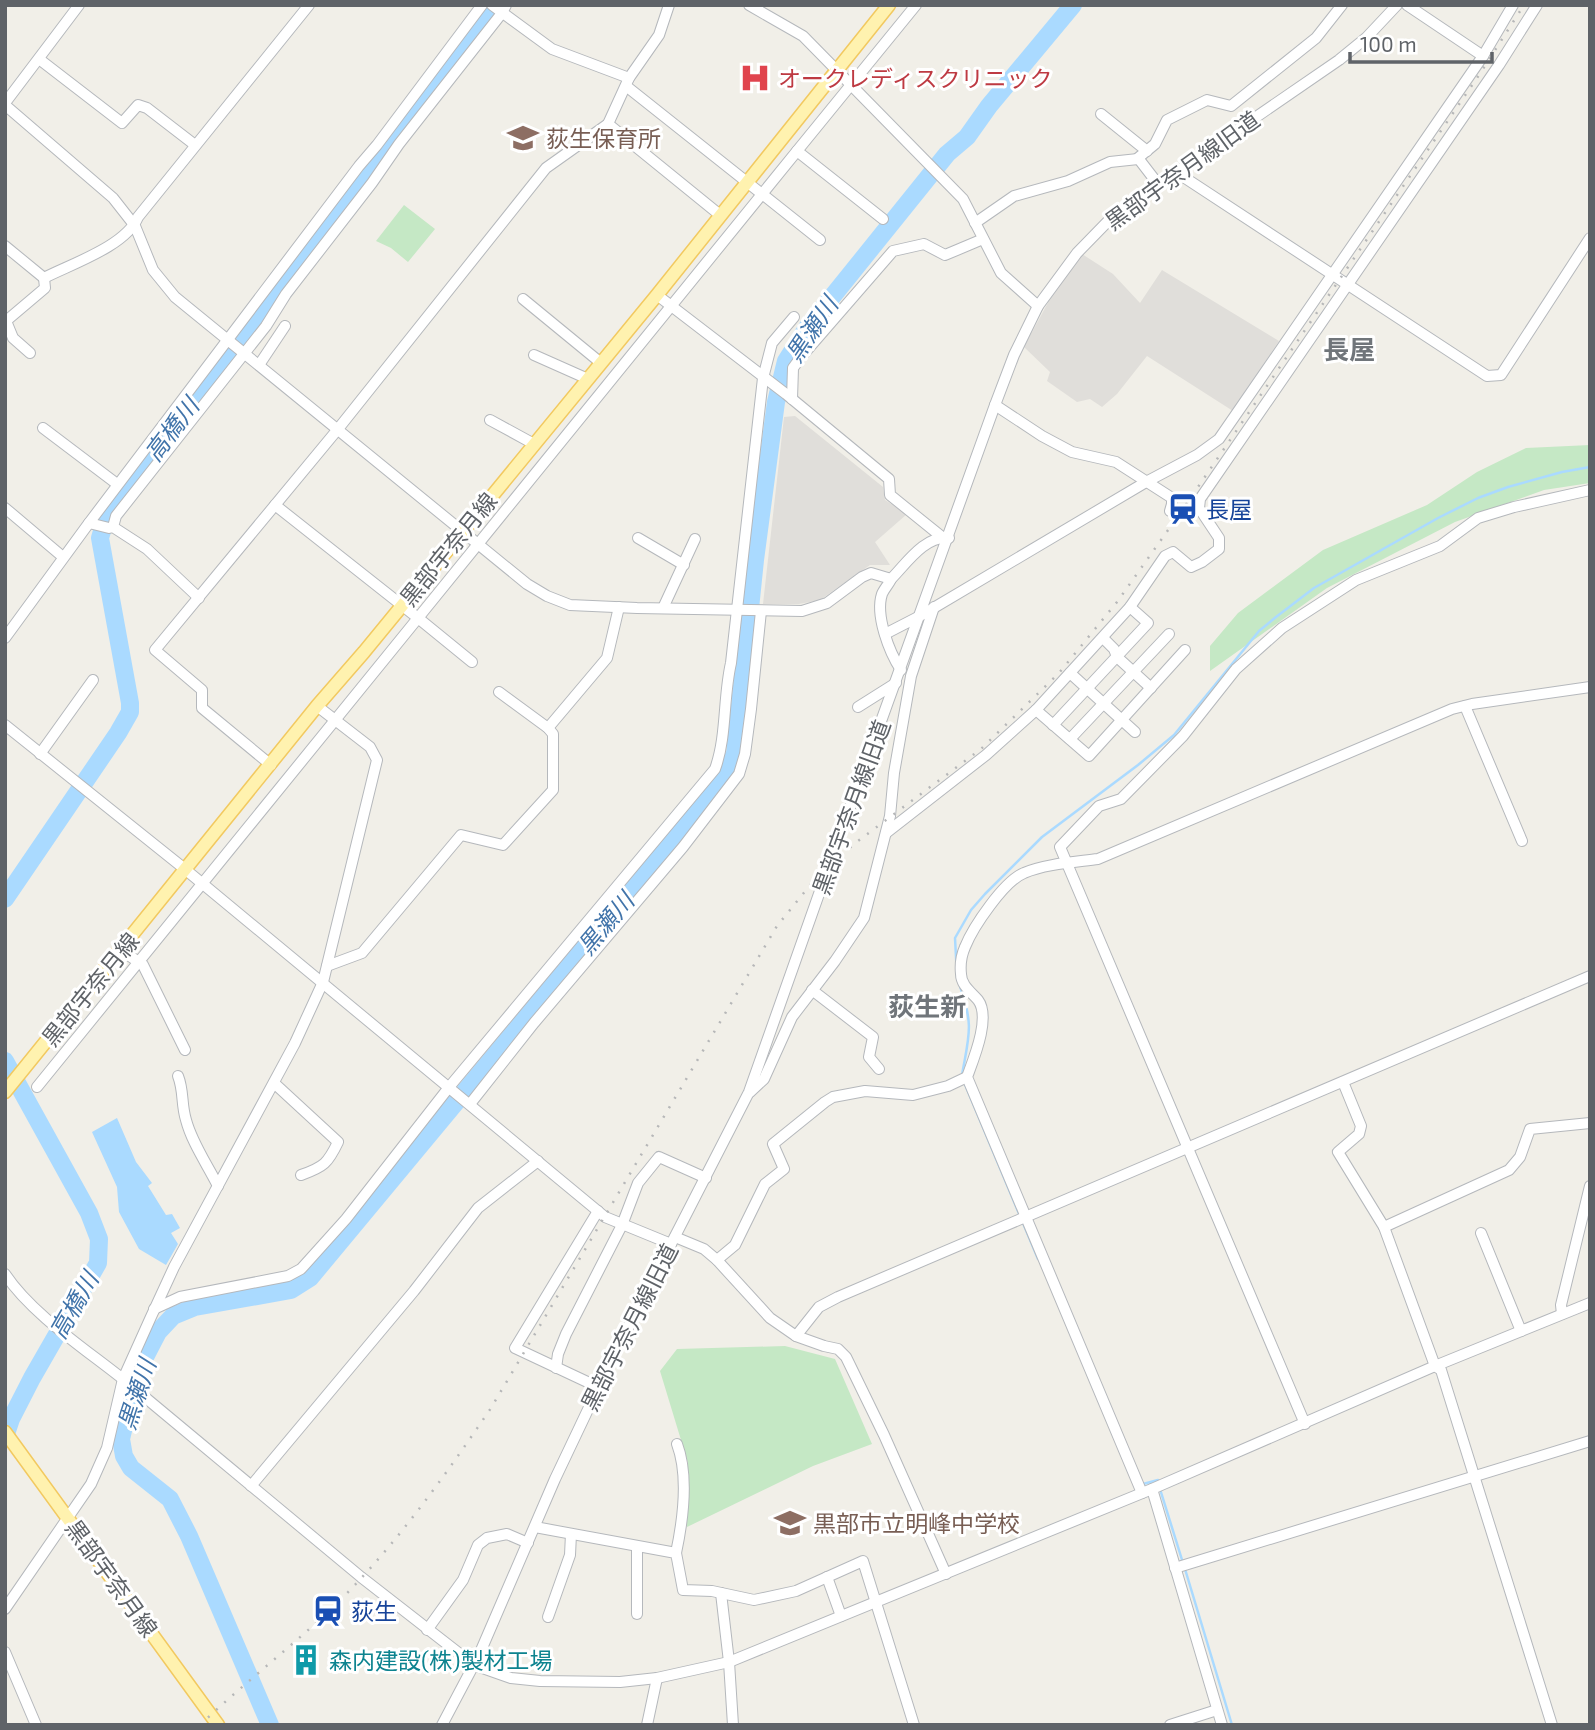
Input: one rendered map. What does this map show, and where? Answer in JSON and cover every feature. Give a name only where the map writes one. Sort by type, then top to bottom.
[{"type":"main road","name":"黒部宇奈月線","points":[[5,1092],[317,706],[657,295],[889,5]]},
{"type":"main road","name":"黒部宇奈月線","points":[[5,1432],[218,1725]]},
{"type":"street","points":[[79,5],[5,104],[113,198],[135,226],[153,270],[175,297],[527,584],[570,605],[802,611],[827,603],[871,573],[891,579]]},
{"type":"street","points":[[44,278],[120,240],[135,226],[138,217],[309,5]]},
{"type":"street","points":[[5,638],[117,484],[482,5]]},
{"type":"street","points":[[492,5],[504,9],[552,49],[627,82],[820,240]]},
{"type":"street","points":[[271,765],[202,708],[202,690],[155,650],[338,429],[546,168],[608,124],[627,82],[659,35],[668,5]]},
{"type":"street","points":[[749,5],[803,36],[963,199],[1000,273],[1038,306]]},
{"type":"street","points":[[37,1087],[916,5]]},
{"type":"street","points":[[975,223],[1014,196],[1069,181],[1110,162],[1142,155],[1155,144],[1167,120],[1207,100],[1231,106],[1316,38],[1342,5]]},
{"type":"street","name":"黒部宇奈月線旧道","points":[[442,1725],[474,1665],[598,1387],[749,1092],[901,670],[945,537],[1014,355],[1038,306],[1077,253],[1115,214],[1339,60],[1366,38],[1397,5]]},
{"type":"street","points":[[1407,5],[1483,56]]},
{"type":"street","points":[[885,634],[1197,455],[1219,439],[1483,56],[1513,5]]},
{"type":"street","points":[[886,833],[986,755],[1036,710],[1130,607],[1165,556],[1173,552],[1191,567],[1219,549],[1219,538],[1199,508],[1200,499],[1538,5]]},
{"type":"street","points":[[113,527],[116,516],[504,9]]},
{"type":"street","points":[[39,59],[122,123],[138,105],[147,108],[195,145]]},
{"type":"street","points":[[1101,114],[1142,155],[1158,184]]},
{"type":"street","points":[[608,124],[720,215]]},
{"type":"street","points":[[797,151],[883,219]]},
{"type":"street","points":[[1176,172],[1487,376],[1501,375],[1590,238]]},
{"type":"street","points":[[789,396],[793,368],[893,251],[924,244],[945,255],[983,239]]},
{"type":"street","points":[[5,246],[44,278],[45,288],[6,321],[13,338],[30,353]]},
{"type":"street","points":[[657,295],[789,396],[889,479],[890,495],[945,537]]},
{"type":"street","points":[[523,299],[601,363]]},
{"type":"street","points":[[155,1310],[180,1297],[288,1276],[301,1269],[346,1219],[451,1087],[715,769],[720,755],[772,343],[794,317]]},
{"type":"street","points":[[258,365],[285,326]]},
{"type":"street","points":[[534,355],[588,379]]},
{"type":"street","points":[[995,405],[1072,452],[1116,462],[1172,498],[1170,511]]},
{"type":"street","points":[[490,420],[534,444]]},
{"type":"street","points":[[43,428],[117,484]]},
{"type":"street","points":[[1305,1424],[1060,847],[1099,806],[1121,799],[1183,736],[1236,669],[1282,628],[1356,580],[1440,546],[1478,518],[1590,489]]},
{"type":"street","points":[[275,505],[472,662]]},
{"type":"street","points":[[5,508],[64,557]]},
{"type":"street","points":[[89,523],[113,527],[148,549],[199,598]]},
{"type":"street","points":[[901,670],[891,654],[885,634],[881,611],[882,594],[891,579],[927,543],[945,537]]},
{"type":"street","points":[[638,538],[684,565]]},
{"type":"street","points":[[663,608],[695,539]]},
{"type":"street","points":[[548,728],[607,659],[619,607]]},
{"type":"street","points":[[749,1092],[764,1079],[792,1017],[864,918],[890,816],[894,773],[911,676],[934,607]]},
{"type":"street","points":[[1053,725],[1148,623],[1130,607]]},
{"type":"street","points":[[472,1105],[534,1023],[683,847],[739,774],[749,721],[760,611]]},
{"type":"street","points":[[1070,739],[1169,634]]},
{"type":"street","points":[[1103,638],[1114,649],[1117,657],[1151,688]]},
{"type":"street","points":[[1036,710],[1089,756],[1185,650]]},
{"type":"street","points":[[1070,673],[1135,732]]},
{"type":"street","points":[[40,754],[93,680]]},
{"type":"street","points":[[858,707],[896,682]]},
{"type":"street","points":[[1222,1725],[1175,1568],[1147,1491],[967,1077],[983,1021],[980,1003],[961,978],[965,947],[978,923],[1009,884],[1024,873],[1098,859],[1452,709],[1590,687]]},
{"type":"street","points":[[327,966],[362,953],[461,835],[503,845],[553,790],[553,734],[499,692]]},
{"type":"street","points":[[5,1609],[91,1484],[107,1448],[126,1381],[174,1267],[295,1044],[323,982],[377,760],[370,747],[317,706]]},
{"type":"street","points":[[1465,706],[1522,841]]},
{"type":"street","points":[[5,725],[323,982],[598,1211],[622,1225],[704,1249],[718,1260],[770,1318],[796,1336],[838,1349],[846,1357],[884,1435],[946,1574]]},
{"type":"street","points":[[121,950],[143,965],[185,1050]]},
{"type":"street","points":[[796,1336],[819,1307],[838,1297],[1590,976]]},
{"type":"street","points":[[813,990],[873,1037],[869,1057],[879,1069]]},
{"type":"street","points":[[178,1076],[183,1090],[184,1115],[189,1132],[218,1186]]},
{"type":"street","points":[[718,1260],[735,1245],[765,1184],[784,1169],[773,1144],[825,1102],[832,1097],[865,1091],[913,1095],[948,1086],[967,1077]]},
{"type":"street","points":[[1343,1082],[1361,1126],[1359,1134],[1338,1152],[1384,1227],[1436,1366],[1441,1370],[1552,1725]]},
{"type":"street","points":[[274,1083],[338,1142],[330,1159],[321,1168],[301,1175]]},
{"type":"street","points":[[1384,1227],[1508,1170],[1520,1157],[1530,1129],[1590,1123]]},
{"type":"street","points":[[556,1368],[566,1334],[622,1225],[638,1183],[659,1157],[706,1178]]},
{"type":"street","points":[[251,1486],[414,1291],[478,1208],[538,1161]]},
{"type":"street","points":[[1562,1314],[1561,1305],[1590,1186]]},
{"type":"street","points":[[598,1211],[515,1348],[598,1387]]},
{"type":"street","points":[[1481,1233],[1521,1331]]},
{"type":"street","points":[[5,1274],[15,1289],[96,1360],[126,1381],[427,1630],[474,1665],[511,1678],[540,1681],[620,1682],[657,1678],[729,1662],[1147,1491],[1436,1366],[1590,1303]]},
{"type":"street","points":[[1175,1568],[1590,1441]]},
{"type":"street","points":[[677,1444],[681,1455],[682,1479],[680,1537],[676,1553],[683,1590],[721,1593],[754,1600],[796,1591],[863,1561],[914,1725]]},
{"type":"street","points":[[535,1527],[676,1553]]},
{"type":"street","points":[[427,1630],[463,1580],[478,1545],[487,1538],[507,1534],[528,1543]]},
{"type":"street","points":[[548,1617],[570,1555],[571,1534]]},
{"type":"street","points":[[637,1546],[637,1614]]},
{"type":"street","points":[[827,1577],[841,1616]]},
{"type":"street","points":[[721,1593],[733,1725]]},
{"type":"street","points":[[5,1652],[36,1725]]},
{"type":"street","points":[[647,1725],[657,1678]]},
{"type":"street","points":[[1170,1725],[1217,1710]]},
{"type":"shaded area","points":[[1082,254],[1113,274],[1140,303],[1162,270],[1279,341],[1233,411],[1147,356],[1117,394],[1102,407],[1090,399],[1077,402],[1047,381],[1050,372],[1024,347],[1057,286]]},
{"type":"shaded area","points":[[795,416],[883,487],[885,500],[907,514],[875,542],[890,565],[870,565],[820,600],[799,604],[763,604],[784,417]]},
{"type":"green space","points":[[404,205],[435,229],[408,262],[391,248],[376,241]]},
{"type":"green space","points":[[1590,445],[1590,483],[1544,490],[1455,522],[1327,588],[1210,671],[1210,646],[1238,613],[1323,550],[1427,505],[1477,472],[1526,448]]},
{"type":"green space","points":[[785,1346],[835,1359],[872,1444],[813,1466],[687,1527],[688,1463],[660,1371],[677,1349]]},
{"type":"water","points":[[117,1118],[136,1162],[152,1183],[148,1186],[166,1215],[172,1214],[180,1228],[171,1233],[178,1244],[166,1265],[139,1249],[119,1212],[117,1187],[92,1132]]},
{"type":"waterway","name":"高橋川","points":[[5,899],[130,712],[100,538],[107,514],[487,19],[494,5]]},
{"type":"waterway","name":"黒瀬川","points":[[270,1725],[189,1536],[170,1499],[131,1468],[124,1456],[121,1439],[144,1359],[158,1332],[173,1316],[195,1307],[291,1290],[310,1278],[716,789],[735,754],[755,560],[776,402],[786,361],[807,328],[947,154],[967,137],[989,106],[1073,5]]},
{"type":"waterway","points":[[957,976],[955,938],[971,910],[985,894],[1042,837],[1174,735],[1259,631],[1276,617],[1314,588],[1478,498],[1562,472],[1590,467]]},
{"type":"waterway","points":[[960,986],[969,1021],[962,1075]]},
{"type":"waterway","name":"高橋川","points":[[5,1061],[89,1213],[99,1239],[98,1263],[32,1378],[5,1437]]},
{"type":"waterway","points":[[964,1082],[1038,1259]]},
{"type":"waterway","points":[[1143,1484],[1158,1482]]},
{"type":"waterway","points":[[1160,1489],[1183,1563]]},
{"type":"waterway","points":[[1185,1569],[1232,1725]]},
{"type":"railway","points":[[200,1725],[328,1612],[373,1565],[415,1514],[491,1408],[777,926],[811,884],[854,844],[981,749],[1059,673],[1117,602],[1481,72],[1524,5]]},
{"type":"place","name":"オークレディスクリニック","points":[[755,78]]},
{"type":"place","name":"荻生保育所","points":[[523,138]]},
{"type":"place","name":"長屋","points":[[1183,509]]},
{"type":"place","name":"黒部市立明峰中学校","points":[[790,1523]]},
{"type":"place","name":"荻生","points":[[328,1611]]},
{"type":"place","name":"森内建設(株)製材工場","points":[[306,1660]]},
{"type":"district","name":"長屋","points":[[1349,348]]},
{"type":"district","name":"荻生新","points":[[927,1005]]}]
